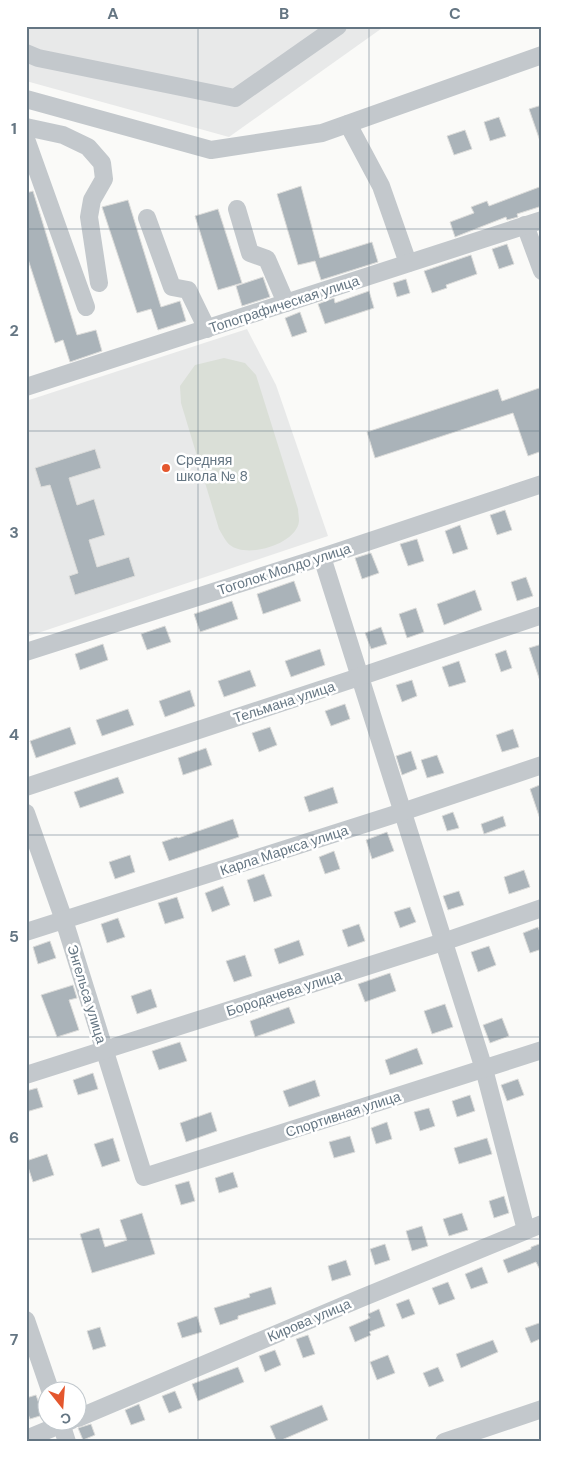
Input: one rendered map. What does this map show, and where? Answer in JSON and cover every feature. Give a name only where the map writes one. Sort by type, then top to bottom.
[{"type":"street","points":[[26,53],[38,58],[235,98],[338,26]]},
{"type":"street","points":[[26,99],[211,150],[322,133],[542,55]]},
{"type":"street","points":[[348,124],[381,186],[408,263]]},
{"type":"street","points":[[26,127],[63,135],[88,147],[102,162],[104,179],[92,200],[89,217],[99,284]]},
{"type":"street","points":[[26,139],[86,306]]},
{"type":"street","points":[[237,209],[250,253],[267,259],[286,303]]},
{"type":"street","points":[[146,218],[172,287],[188,290],[207,328]]},
{"type":"street","points":[[534,222],[542,270]]},
{"type":"street","name":"Топографическая улица","points":[[26,387],[534,222]]},
{"type":"street","name":"Тоголок Молдо улица","points":[[26,652],[542,484]]},
{"type":"street","points":[[322,557],[534,1227]]},
{"type":"street","name":"Тельмана улица","points":[[26,787],[359,677],[542,614]]},
{"type":"street","name":"Карла Маркса улица","points":[[26,932],[402,812],[542,765]]},
{"type":"street","name":"Энгельса улица","points":[[26,813],[64,920],[144,1176]]},
{"type":"street","name":"Бородачева улица","points":[[26,1075],[443,942],[542,908]]},
{"type":"street","name":"Спортивная улица","points":[[144,1176],[542,1050]]},
{"type":"street","name":"Кирова улица","points":[[88,1414],[534,1227]]},
{"type":"street","points":[[26,1320],[47,1380]]},
{"type":"street","points":[[444,1442],[542,1409]]},
{"type":"street","points":[[26,1439],[55,1430]]},
{"type":"shaded area","points":[[26,26],[385,26],[229,137],[26,81]]},
{"type":"shaded area","name":"Средняя школа № 8","points":[[247,329],[276,385],[328,536],[26,637],[26,401]]},
{"type":"shaded area","points":[[224,358],[245,363],[256,375],[298,509],[299,521],[296,529],[290,536],[270,547],[259,550],[238,549],[230,545],[219,529],[181,403],[180,386],[195,365]]},
{"type":"building","points":[[542,105],[542,141],[540,141],[529,109]]},
{"type":"building","points":[[499,117],[506,136],[490,141],[484,122]]},
{"type":"building","points":[[465,130],[472,149],[454,155],[447,136]]},
{"type":"building","points":[[301,186],[320,258],[372,242],[378,262],[321,280],[315,261],[298,265],[277,194]]},
{"type":"building","points":[[542,186],[542,206],[517,214],[518,217],[507,220],[506,217],[455,237],[450,222],[474,213],[471,207],[487,201],[489,206]]},
{"type":"building","points":[[33,191],[77,335],[96,330],[102,351],[70,362],[63,340],[55,343],[26,253],[26,193]]},
{"type":"building","points":[[128,200],[161,307],[180,301],[186,321],[158,330],[151,309],[137,313],[102,207]]},
{"type":"building","points":[[218,209],[242,283],[218,290],[195,216]]},
{"type":"building","points":[[507,244],[514,264],[499,269],[492,249]]},
{"type":"building","points":[[471,255],[477,274],[446,285],[447,288],[432,293],[424,271]]},
{"type":"building","points":[[263,277],[270,297],[242,306],[236,286]]},
{"type":"building","points":[[406,279],[410,293],[397,297],[393,283]]},
{"type":"building","points":[[369,291],[374,308],[325,324],[318,304],[334,298],[335,303]]},
{"type":"building","points":[[300,312],[307,332],[292,337],[285,318]]},
{"type":"building","points":[[542,387],[542,451],[528,456],[513,413],[375,458],[367,432],[498,389],[502,401]]},
{"type":"building","points":[[95,449],[101,468],[69,478],[77,505],[94,499],[105,535],[89,540],[97,567],[129,557],[135,576],[75,595],[69,576],[78,573],[50,485],[41,487],[35,468]]},
{"type":"building","points":[[505,510],[512,530],[497,535],[490,515]]},
{"type":"building","points":[[460,525],[468,549],[453,554],[445,531]]},
{"type":"building","points":[[417,539],[424,561],[408,566],[400,544]]},
{"type":"building","points":[[371,553],[379,573],[362,579],[355,558]]},
{"type":"building","points":[[526,577],[533,596],[517,601],[511,582]]},
{"type":"building","points":[[294,581],[301,601],[263,614],[257,594]]},
{"type":"building","points":[[475,590],[482,610],[444,625],[437,604]]},
{"type":"building","points":[[232,601],[238,619],[200,632],[194,614]]},
{"type":"building","points":[[416,608],[424,632],[407,638],[399,614]]},
{"type":"building","points":[[165,626],[171,642],[147,650],[141,634]]},
{"type":"building","points":[[381,627],[387,644],[371,649],[365,633]]},
{"type":"building","points":[[103,644],[108,660],[80,670],[75,654]]},
{"type":"building","points":[[542,644],[542,680],[540,681],[529,648]]},
{"type":"building","points":[[320,649],[325,665],[291,677],[285,661]]},
{"type":"building","points":[[506,650],[512,668],[501,672],[495,654]]},
{"type":"building","points":[[459,661],[466,682],[449,687],[442,667]]},
{"type":"building","points":[[250,670],[256,686],[224,697],[218,681]]},
{"type":"building","points":[[412,680],[417,696],[402,702],[396,685]]},
{"type":"building","points":[[190,690],[195,706],[165,717],[159,701]]},
{"type":"building","points":[[345,704],[350,719],[331,726],[325,711]]},
{"type":"building","points":[[128,709],[134,725],[102,736],[96,720]]},
{"type":"building","points":[[70,727],[76,744],[36,758],[30,741]]},
{"type":"building","points":[[270,727],[277,745],[259,752],[252,733]]},
{"type":"building","points":[[513,729],[519,747],[502,752],[496,735]]},
{"type":"building","points":[[206,748],[212,765],[183,775],[178,758]]},
{"type":"building","points":[[411,751],[417,769],[402,775],[396,756]]},
{"type":"building","points":[[437,755],[444,773],[427,778],[421,760]]},
{"type":"building","points":[[118,777],[124,793],[80,808],[74,792]]},
{"type":"building","points":[[542,784],[542,819],[540,819],[530,789]]},
{"type":"building","points":[[333,787],[338,803],[309,812],[304,797]]},
{"type":"building","points":[[453,812],[459,828],[447,831],[442,816]]},
{"type":"building","points":[[503,816],[506,826],[484,834],[481,824]]},
{"type":"building","points":[[233,819],[239,837],[169,861],[162,842]]},
{"type":"building","points":[[387,832],[394,851],[372,859],[366,840]]},
{"type":"building","points":[[334,851],[340,869],[325,874],[319,857]]},
{"type":"building","points":[[130,855],[135,872],[115,879],[109,862]]},
{"type":"building","points":[[524,870],[530,887],[509,894],[504,877]]},
{"type":"building","points":[[264,874],[272,896],[254,902],[247,880]]},
{"type":"building","points":[[223,886],[230,905],[212,912],[205,893]]},
{"type":"building","points":[[459,891],[464,905],[448,910],[443,896]]},
{"type":"building","points":[[177,897],[184,918],[165,924],[158,903]]},
{"type":"building","points":[[410,907],[416,922],[400,928],[394,912]]},
{"type":"building","points":[[118,918],[125,937],[107,943],[101,924]]},
{"type":"building","points":[[359,924],[365,941],[348,947],[342,930]]},
{"type":"building","points":[[538,927],[542,937],[542,949],[530,953],[523,933]]},
{"type":"building","points":[[299,940],[304,955],[279,964],[274,949]]},
{"type":"building","points":[[50,941],[56,958],[38,964],[33,947]]},
{"type":"building","points":[[489,946],[496,965],[478,972],[471,952]]},
{"type":"building","points":[[245,955],[252,976],[234,982],[226,961]]},
{"type":"building","points":[[390,973],[396,991],[365,1002],[358,984]]},
{"type":"building","points":[[73,985],[77,998],[69,1000],[79,1030],[57,1037],[41,995]]},
{"type":"building","points":[[151,989],[157,1007],[137,1014],[131,996]]},
{"type":"building","points":[[445,1004],[453,1027],[432,1034],[424,1011]]},
{"type":"building","points":[[289,1007],[295,1023],[255,1037],[250,1021]]},
{"type":"building","points":[[502,1018],[509,1036],[490,1043],[483,1025]]},
{"type":"building","points":[[180,1042],[187,1061],[159,1070],[152,1051]]},
{"type":"building","points":[[417,1048],[423,1064],[390,1075],[385,1060]]},
{"type":"building","points":[[93,1073],[98,1089],[78,1095],[73,1080]]},
{"type":"building","points":[[518,1079],[524,1095],[507,1101],[501,1085]]},
{"type":"building","points":[[315,1080],[320,1096],[289,1107],[283,1091]]},
{"type":"building","points":[[37,1088],[43,1107],[26,1112],[26,1091]]},
{"type":"building","points":[[470,1095],[475,1111],[457,1117],[452,1101]]},
{"type":"building","points":[[429,1108],[435,1126],[420,1131],[414,1112]]},
{"type":"building","points":[[211,1112],[217,1131],[186,1142],[180,1123]]},
{"type":"building","points":[[387,1122],[392,1139],[376,1144],[371,1128]]},
{"type":"building","points":[[350,1136],[355,1152],[334,1158],[329,1142]]},
{"type":"building","points":[[113,1138],[120,1161],[102,1167],[94,1144]]},
{"type":"building","points":[[487,1138],[492,1154],[459,1164],[454,1148]]},
{"type":"building","points":[[47,1154],[54,1175],[33,1182],[26,1161]]},
{"type":"building","points":[[233,1172],[238,1187],[219,1193],[215,1178]]},
{"type":"building","points":[[189,1181],[195,1201],[181,1205],[175,1185]]},
{"type":"building","points":[[504,1196],[509,1213],[494,1218],[489,1201]]},
{"type":"building","points":[[142,1213],[155,1254],[92,1273],[80,1234],[99,1228],[105,1247],[127,1240],[120,1220]]},
{"type":"building","points":[[462,1213],[468,1230],[449,1236],[443,1219]]},
{"type":"building","points":[[422,1226],[428,1246],[412,1251],[406,1231]]},
{"type":"building","points":[[542,1243],[542,1274],[536,1262],[508,1273],[503,1260]]},
{"type":"building","points":[[385,1244],[390,1260],[375,1265],[370,1249]]},
{"type":"building","points":[[346,1260],[351,1275],[332,1281],[328,1266]]},
{"type":"building","points":[[482,1267],[488,1283],[471,1289],[465,1274]]},
{"type":"building","points":[[448,1282],[455,1299],[439,1305],[432,1288]]},
{"type":"building","points":[[271,1287],[276,1304],[238,1316],[238,1319],[220,1325],[214,1308],[250,1297],[249,1294]]},
{"type":"building","points":[[409,1299],[415,1314],[402,1319],[396,1304]]},
{"type":"building","points":[[379,1309],[385,1326],[369,1332],[371,1335],[355,1342],[349,1327],[370,1318],[368,1314]]},
{"type":"building","points":[[197,1316],[202,1332],[182,1338],[177,1323]]},
{"type":"building","points":[[542,1322],[542,1338],[531,1343],[525,1328]]},
{"type":"building","points":[[100,1327],[106,1346],[93,1350],[87,1331]]},
{"type":"building","points":[[308,1335],[315,1354],[303,1358],[296,1339]]},
{"type":"building","points":[[493,1340],[498,1352],[461,1368],[456,1354]]},
{"type":"building","points":[[275,1350],[281,1365],[265,1372],[259,1356]]},
{"type":"building","points":[[388,1355],[395,1373],[377,1380],[370,1362]]},
{"type":"building","points":[[238,1367],[244,1382],[198,1401],[192,1384]]},
{"type":"building","points":[[438,1367],[444,1381],[429,1387],[423,1373]]},
{"type":"building","points":[[175,1391],[182,1408],[169,1413],[162,1396]]},
{"type":"building","points":[[36,1395],[38,1417],[30,1419],[26,1409],[26,1398]]},
{"type":"building","points":[[139,1404],[145,1420],[131,1425],[125,1410]]},
{"type":"building","points":[[322,1405],[328,1420],[277,1442],[270,1426]]},
{"type":"building","points":[[91,1424],[95,1435],[83,1440],[79,1430],[88,1430],[88,1425]]},
{"type":"place","name":"Средняя школа № 8","points":[[166,468]]}]
